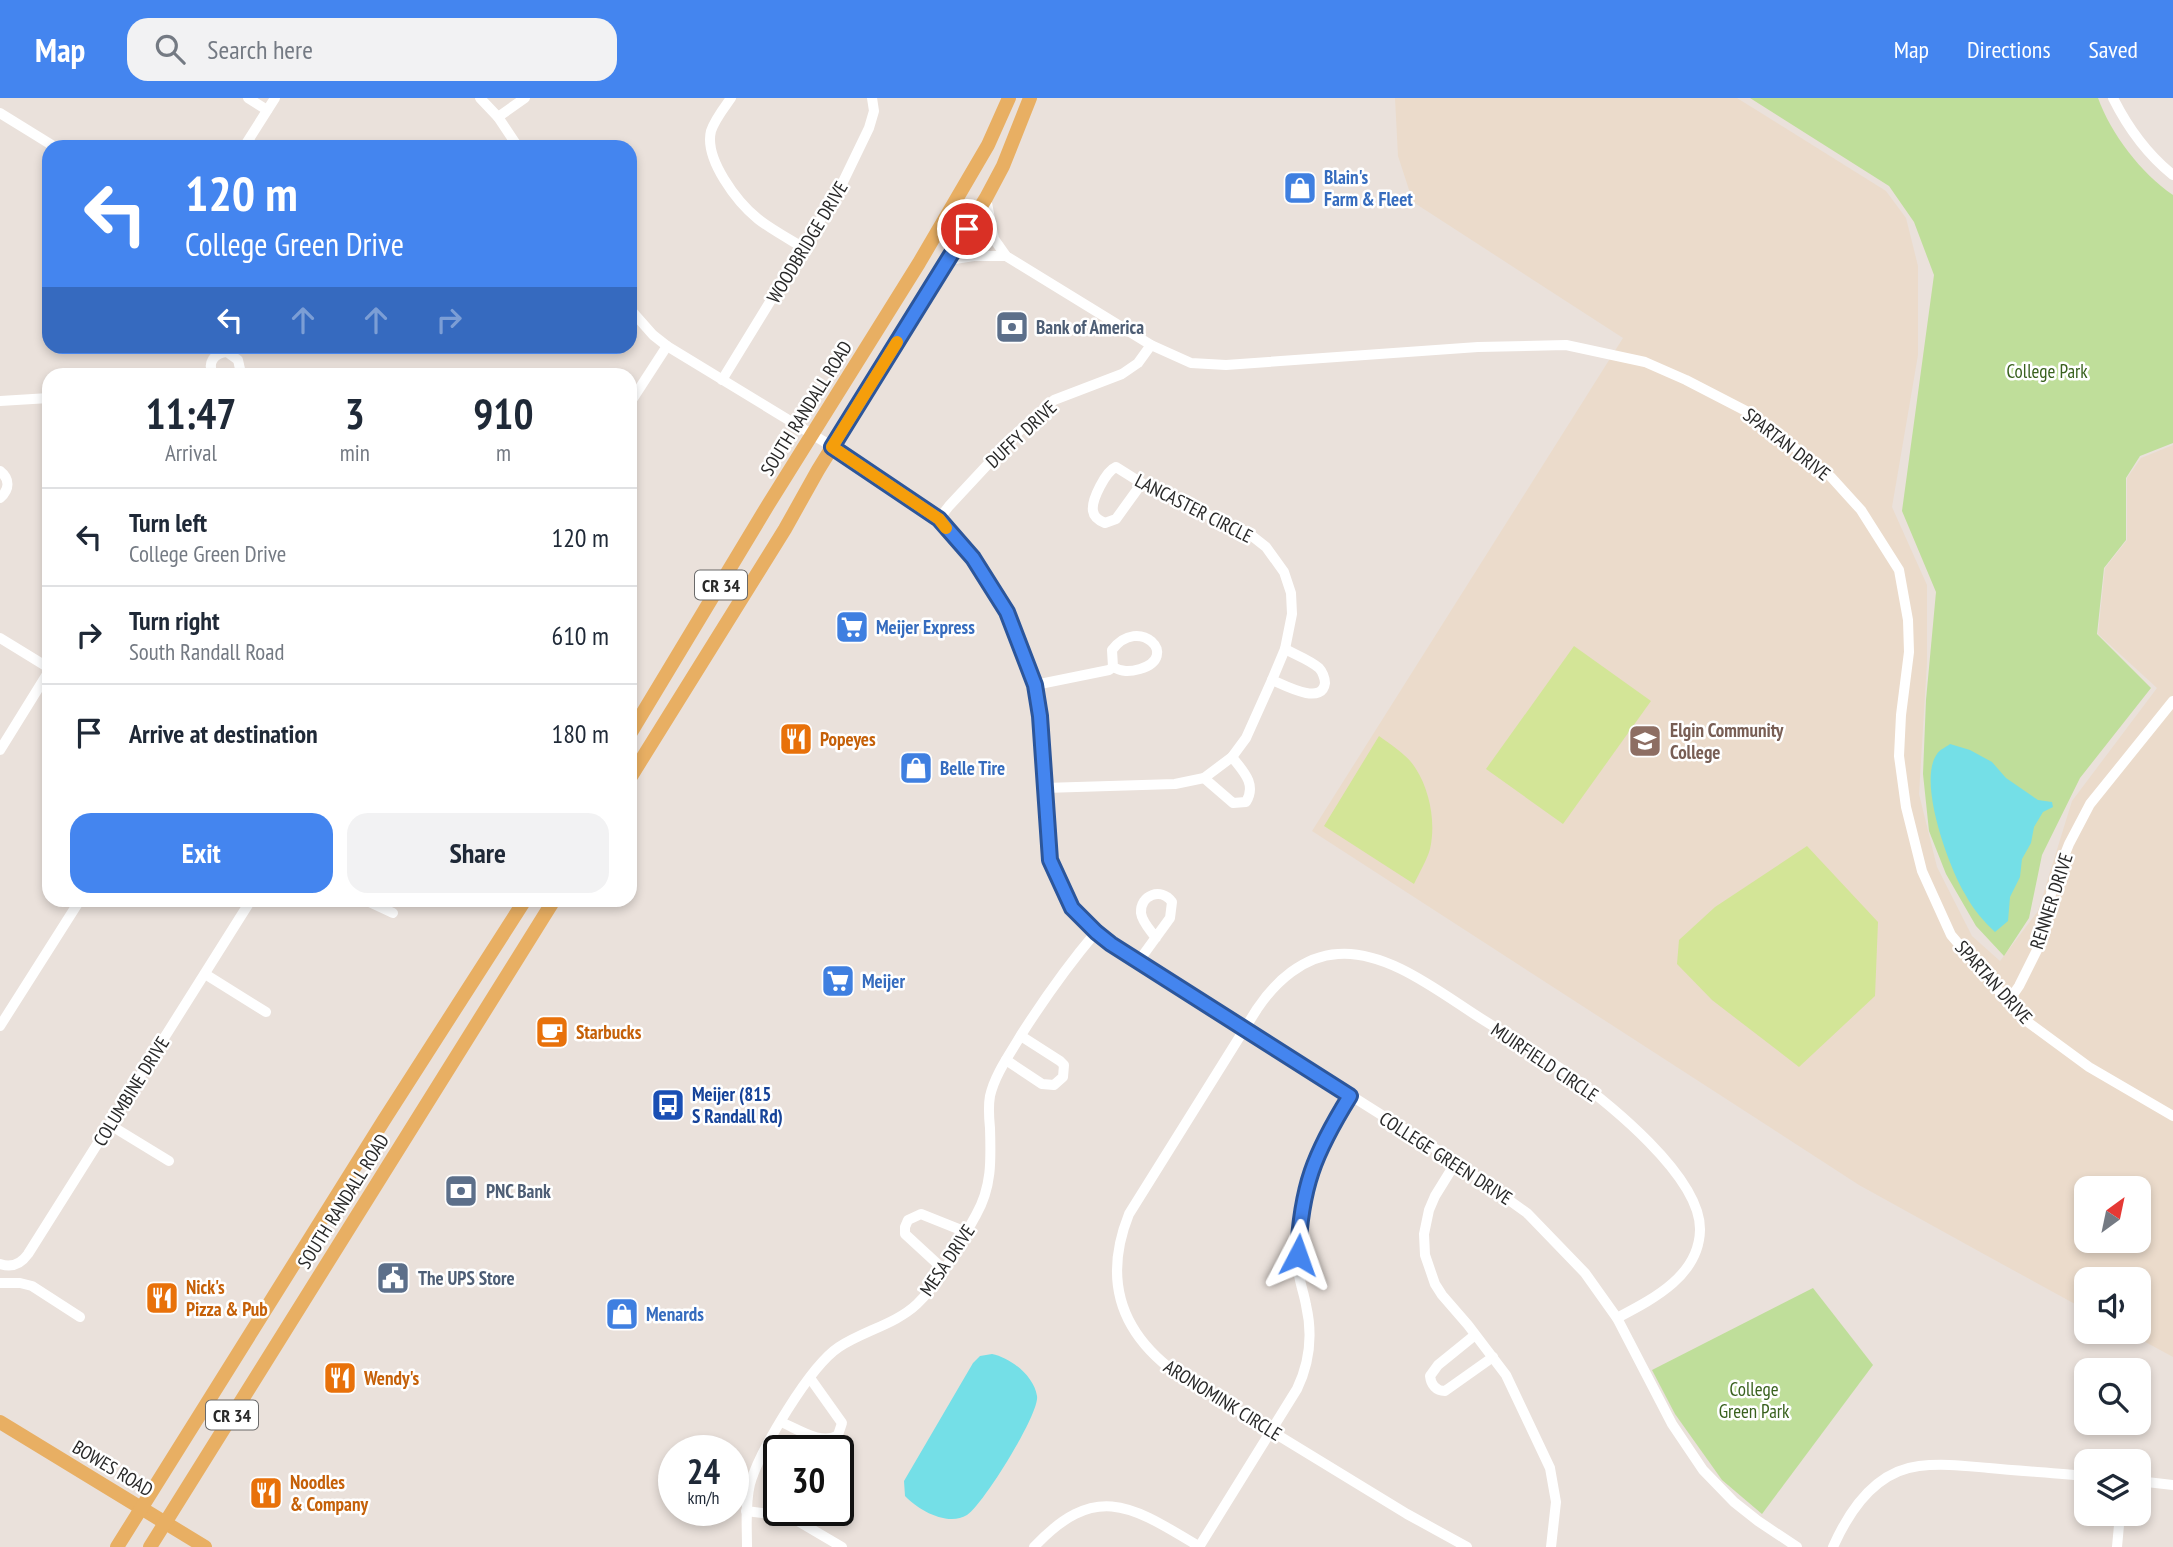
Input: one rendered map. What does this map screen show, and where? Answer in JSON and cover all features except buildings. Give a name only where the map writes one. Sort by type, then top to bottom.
[{"type":"main road","name":"SOUTH RANDALL ROAD","points":[[637,723],[948,214],[988,145],[1009,98]]},
{"type":"main road","name":"CR 34","points":[[637,767],[986,198],[1003,166],[1030,98]]},
{"type":"main road","name":"SOUTH RANDALL ROAD","points":[[142,1508],[521,907]]},
{"type":"main road","name":"SOUTH RANDALL ROAD","points":[[165,1522],[550,907]]},
{"type":"main road","name":"BOWES ROAD","points":[[0,1422],[205,1547]]},
{"type":"main road","name":"CR 34","points":[[117,1547],[142,1508]]},
{"type":"main road","name":"CR 34","points":[[150,1547],[165,1522]]},
{"type":"street","points":[[248,98],[267,110]]},
{"type":"street","points":[[248,140],[275,98]]},
{"type":"street","points":[[480,98],[498,117],[513,140]]},
{"type":"street","points":[[498,117],[524,98]]},
{"type":"street","points":[[731,98],[710,133],[714,162],[744,205],[755,216],[804,248]]},
{"type":"street","name":"WOODBRIDGE DRIVE","points":[[722,380],[841,186],[866,135],[873,114],[872,98]]},
{"type":"street","points":[[2113,98],[2143,143],[2173,175]]},
{"type":"street","points":[[0,113],[44,140]]},
{"type":"street","points":[[986,198],[994,239],[1006,256]]},
{"type":"street","points":[[947,260],[974,256],[1006,256]]},
{"type":"street","name":"SPARTAN DRIVE","points":[[1006,256],[1151,345],[1191,363],[1226,365],[1478,347],[1566,345],[1645,362],[1666,371],[1746,411],[1787,441],[1831,477],[1861,510],[1899,570],[1908,620],[1909,652],[1899,755],[1906,807],[1922,871],[1951,935],[2021,1017],[2089,1067],[2173,1116]]},
{"type":"street","name":"COLLEGE GREEN DRIVE","points":[[637,317],[667,346],[832,447],[939,519],[973,558],[1007,612],[1035,685],[1040,716],[1050,860],[1072,908],[1096,932],[1138,962],[1456,1162],[1527,1213],[1585,1273],[1617,1318],[1672,1424],[1703,1470],[1734,1502],[1797,1547]]},
{"type":"street","name":"DUFFY DRIVE","points":[[939,519],[1018,432],[1054,400],[1122,374],[1138,363],[1151,345]]},
{"type":"street","points":[[637,392],[667,346]]},
{"type":"street","points":[[210,368],[213,358],[219,354]]},
{"type":"street","points":[[230,354],[238,360],[240,368]]},
{"type":"street","points":[[0,401],[42,398]]},
{"type":"street","name":"LANCASTER CIRCLE","points":[[1044,788],[1175,784],[1203,778],[1232,757],[1246,738],[1285,649],[1292,614],[1291,593],[1284,572],[1266,547],[1247,531],[1192,508],[1116,467],[1108,471],[1098,495],[1093,511],[1097,519],[1105,523],[1116,519],[1142,483]]},
{"type":"street","points":[[0,471],[8,482],[8,488],[0,498]]},
{"type":"street","points":[[0,638],[42,665]]},
{"type":"street","points":[[1272,680],[1307,694],[1322,690],[1325,683],[1324,675],[1318,667],[1285,649]]},
{"type":"street","points":[[1035,685],[1109,670],[1112,667]]},
{"type":"street","points":[[0,750],[42,681]]},
{"type":"street","name":"RENNER DRIVE","points":[[2008,1002],[2045,934],[2052,887],[2069,844],[2091,804],[2173,701]]},
{"type":"street","points":[[1203,778],[1233,803],[1246,802],[1251,787],[1248,778],[1232,757]]},
{"type":"street","points":[[0,1026],[75,907]]},
{"type":"street","name":"COLUMBINE DRIVE","points":[[0,1264],[13,1266],[22,1262],[28,1254],[247,907]]},
{"type":"street","points":[[380,907],[393,913]]},
{"type":"street","name":"MESA DRIVE","points":[[749,1490],[756,1468],[781,1422],[820,1364],[836,1349],[916,1305],[943,1269],[987,1193],[990,1176],[990,1097],[993,1085],[1056,983],[1096,932]]},
{"type":"street","points":[[1138,962],[1156,938]]},
{"type":"street","name":"MUIRFIELD CIRCLE","points":[[1244,1029],[1273,988],[1306,964],[1337,954],[1372,958],[1411,975],[1564,1071],[1596,1095],[1624,1119],[1676,1173],[1692,1198],[1700,1223],[1695,1255],[1679,1279],[1617,1318]]},
{"type":"street","points":[[205,974],[265,1012]]},
{"type":"street","name":"ARONOMINK CIRCLE","points":[[1244,1029],[1129,1214],[1120,1242],[1117,1284],[1123,1309],[1152,1354],[1176,1373],[1419,1521],[1467,1547]]},
{"type":"street","points":[[1006,1060],[1042,1084],[1054,1085],[1063,1076],[1064,1065],[1060,1060],[1021,1036]]},
{"type":"street","points":[[1034,1547],[1064,1520],[1080,1511],[1103,1505],[1126,1508],[1151,1517],[1199,1547],[1297,1389],[1308,1359],[1310,1328],[1298,1270],[1304,1196],[1320,1148],[1350,1096]]},
{"type":"street","points":[[110,1125],[169,1161]]},
{"type":"street","points":[[1456,1162],[1429,1210],[1424,1234],[1425,1255],[1432,1277],[1442,1295],[1506,1375],[1550,1468],[1556,1502],[1551,1547]]},
{"type":"street","points":[[943,1269],[905,1234],[908,1220],[921,1214],[966,1232]]},
{"type":"street","points":[[1,1287],[20,1283],[32,1286],[80,1317]]},
{"type":"street","points":[[1475,1335],[1438,1365],[1430,1376],[1430,1382],[1445,1391],[1493,1357]]},
{"type":"street","points":[[781,1422],[817,1438],[828,1440],[838,1435],[842,1423],[810,1378]]},
{"type":"street","points":[[1833,1547],[1852,1510],[1864,1496],[1890,1476],[1916,1466],[1947,1465],[2074,1475]]},
{"type":"street","points":[[2151,1482],[2173,1485]]},
{"type":"street","points":[[749,1511],[796,1520],[842,1547]]},
{"type":"street","name":"MESA DRIVE","points":[[746,1526],[747,1547]]},
{"type":"street","points":[[2117,1547],[2119,1526]]},
{"type":"shaded area","name":"Elgin Community College","points":[[1395,98],[1737,98],[1886,191],[1906,218],[1918,266],[1918,355],[1892,507],[1927,585],[1927,662],[1919,794],[1937,867],[1972,936],[2000,961],[2038,911],[2072,801],[2157,688],[2098,634],[2105,568],[2127,540],[2127,478],[2141,458],[2173,445],[2173,1357],[2149,1344],[2151,1267],[2074,1267],[2074,1303],[1859,1185],[1312,831],[1623,338],[1413,202],[1398,156]]},
{"type":"green space","name":"College Park","points":[[1750,98],[2098,98],[2128,152],[2150,176],[2173,195],[2173,443],[2140,456],[2126,478],[2126,540],[2104,568],[2097,634],[2151,688],[2080,778],[2042,855],[2029,918],[2004,956],[1976,926],[1946,874],[1929,831],[1923,774],[1926,700],[1936,592],[1902,511],[1934,275],[1914,222],[1889,186]]},
{"type":"green space","points":[[1574,646],[1651,701],[1563,824],[1486,769]]},
{"type":"green space","points":[[1379,736],[1409,759],[1421,778],[1428,797],[1432,839],[1429,853],[1414,884],[1324,826]]},
{"type":"green space","points":[[1807,846],[1878,922],[1875,996],[1799,1067],[1712,1000],[1677,964],[1679,940],[1715,907]]},
{"type":"green space","name":"College Green Park","points":[[1813,1288],[1873,1365],[1762,1514],[1722,1480],[1675,1414],[1652,1370]]},
{"type":"water","points":[[1950,744],[1970,750],[1992,762],[2006,778],[2038,800],[2052,802],[2053,807],[2043,812],[2034,827],[2031,843],[2022,859],[2020,877],[2010,897],[2008,921],[1995,932],[1975,910],[1958,882],[1938,824],[1931,784],[1932,767],[1938,753]]},
{"type":"water","points":[[992,1354],[1014,1364],[1026,1375],[1035,1389],[1036,1406],[1009,1458],[975,1508],[959,1518],[942,1518],[917,1507],[905,1496],[904,1481],[973,1363],[980,1356]]},
{"type":"slow traffic","points":[[897,342],[832,447],[939,519],[946,528]]},
{"type":"place","name":"Blain's Farm & Fleet","points":[[1300,188]]},
{"type":"place","name":"Bank of America","points":[[1012,327]]},
{"type":"place","name":"Meijer Express","points":[[852,627]]},
{"type":"place","name":"Popeyes","points":[[796,739]]},
{"type":"place","name":"Elgin Community College","points":[[1645,741]]},
{"type":"place","name":"Belle Tire","points":[[916,768]]},
{"type":"place","name":"Meijer","points":[[838,981]]},
{"type":"place","name":"Starbucks","points":[[552,1032]]},
{"type":"place","name":"Meijer (815 S Randall Rd)","points":[[668,1105]]},
{"type":"place","name":"PNC Bank","points":[[461,1191]]},
{"type":"place","name":"The UPS Store","points":[[393,1278]]},
{"type":"place","name":"Nick's Pizza & Pub","points":[[162,1298]]},
{"type":"place","name":"Menards","points":[[622,1314]]},
{"type":"place","name":"Wendy's","points":[[340,1378]]},
{"type":"place","name":"Noodles & Company","points":[[266,1493]]},
{"type":"route","points":[[967,229],[832,447],[939,519],[973,558],[1007,612],[1035,685],[1040,716],[1050,860],[1072,908],[1111,944],[1350,1096],[1314,1160],[1300,1217],[1298,1255]]}]
